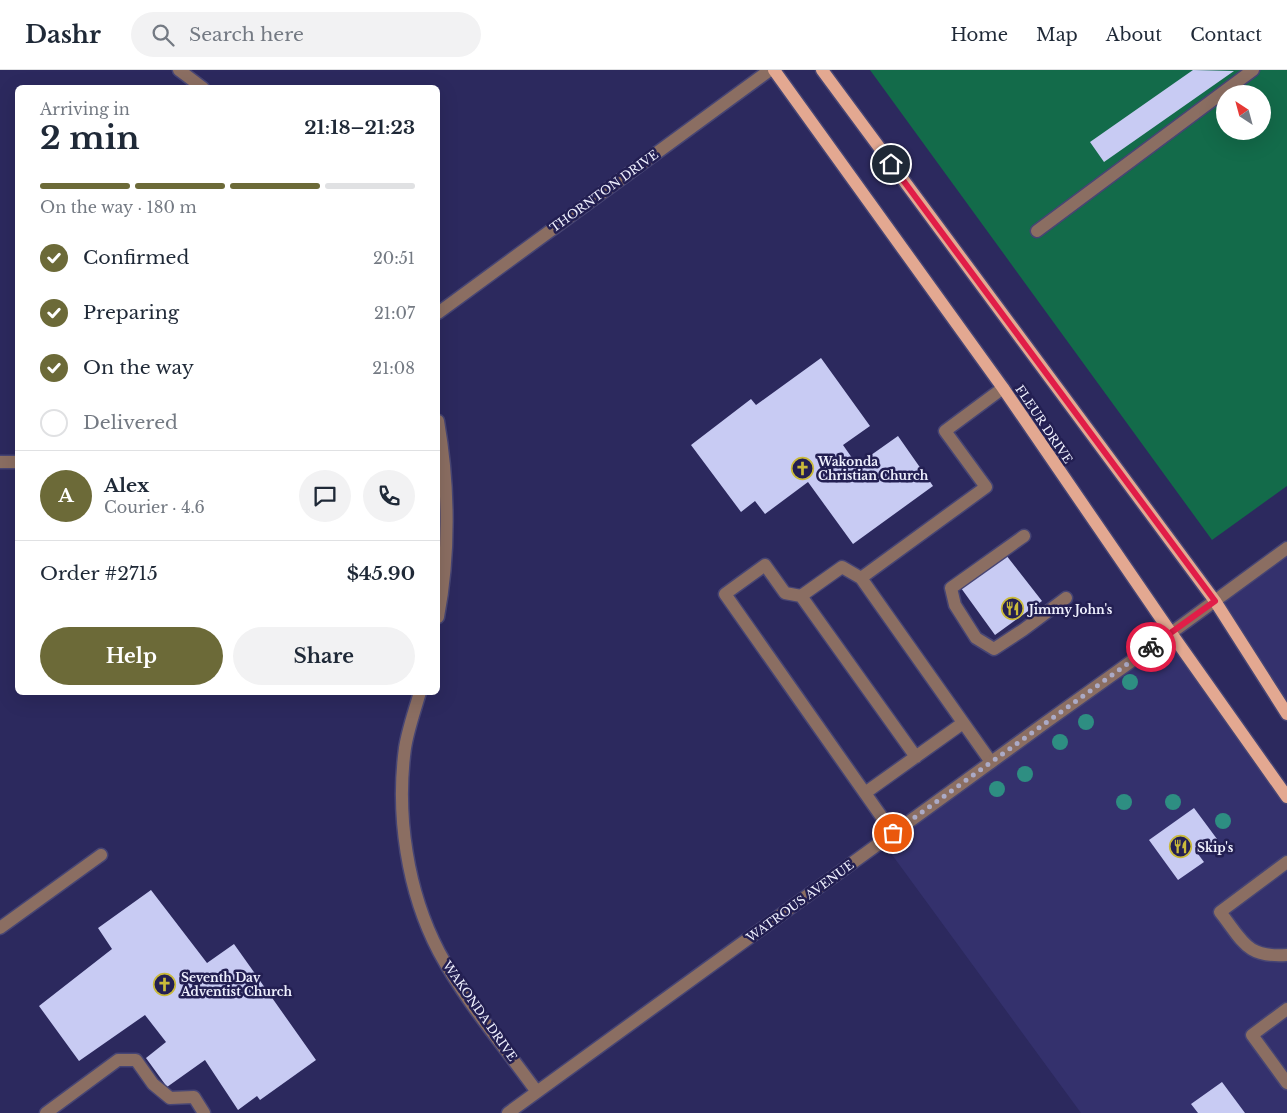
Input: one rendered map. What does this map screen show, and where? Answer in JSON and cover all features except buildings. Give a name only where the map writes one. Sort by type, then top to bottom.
[{"type":"main road","name":"FLEUR DRIVE","points":[[772,70],[1003,388],[1171,633],[1287,797]]},
{"type":"main road","points":[[822,70],[1215,601],[1287,714]]},
{"type":"street","points":[[179,70],[199,85]]},
{"type":"street","name":"THORNTON DRIVE","points":[[440,312],[772,70]]},
{"type":"street","points":[[1037,232],[1253,70]]},
{"type":"street","points":[[860,578],[986,487],[945,431],[1003,388]]},
{"type":"street","points":[[440,439],[445,484],[446,545],[440,600]]},
{"type":"street","points":[[0,462],[15,462]]},
{"type":"street","points":[[1024,536],[951,588],[955,605],[976,638],[994,649],[1066,598]]},
{"type":"street","name":"WATROUS AVENUE","points":[[508,1113],[1287,548]]},
{"type":"street","points":[[893,833],[725,594],[765,565],[785,593],[801,596],[916,756]]},
{"type":"street","points":[[801,596],[842,567],[860,578],[991,762]]},
{"type":"street","name":"WAKONDA DRIVE","points":[[419,695],[405,747],[402,816],[406,851],[424,919],[456,981],[538,1092]]},
{"type":"street","points":[[865,793],[963,722]]},
{"type":"street","points":[[0,928],[100,855]]},
{"type":"street","points":[[1287,862],[1220,912],[1249,950],[1269,956],[1287,955]]},
{"type":"street","points":[[1287,1009],[1252,1035],[1287,1083]]},
{"type":"street","points":[[46,1113],[118,1060],[136,1060],[153,1084],[170,1098],[194,1097],[204,1113]]},
{"type":"shaded area","points":[[1287,548],[1287,714],[1215,601]]},
{"type":"shaded area","points":[[1171,633],[1287,797],[1287,1113],[1081,1113],[882,841]]},
{"type":"green space","points":[[870,70],[1287,70],[1287,486],[1212,540]]},
{"type":"way so far","points":[[893,833],[1151,647]]},
{"type":"place","name":"Wakonda Christian Church","points":[[802,468]]},
{"type":"place","name":"Jimmy John's","points":[[1013,609]]},
{"type":"place","name":"Skip's","points":[[1181,847]]},
{"type":"place","name":"Seventh Day Adventist Church","points":[[165,984]]},
{"type":"route","points":[[891,164],[1215,601],[1151,647]]}]
